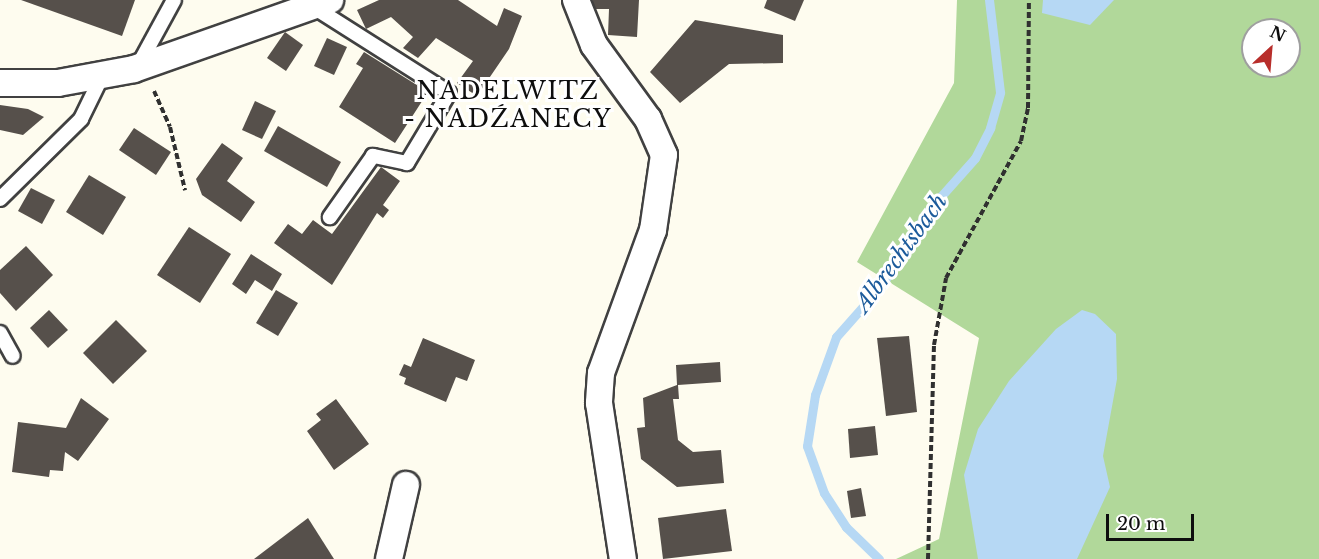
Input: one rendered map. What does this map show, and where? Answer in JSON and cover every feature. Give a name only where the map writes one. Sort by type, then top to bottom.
[{"type":"street","points":[[576,0],[594,45],[648,119],[664,155],[653,230],[601,373],[599,403],[623,559]]},
{"type":"street","points":[[0,83],[102,76],[144,65],[321,3]]},
{"type":"street","points":[[388,559],[406,485]]},
{"type":"lane","points":[[144,65],[174,0]]},
{"type":"lane","points":[[321,3],[449,93],[407,163],[373,156],[330,217]]},
{"type":"lane","points":[[0,198],[81,119],[102,76]]},
{"type":"lane","points":[[0,333],[14,356]]},
{"type":"path","points":[[928,559],[934,345],[942,300],[946,278],[1021,141],[1028,108],[1029,0]]},
{"type":"path","points":[[144,65],[170,127],[185,190]]},
{"type":"green space","points":[[957,0],[1319,0],[1319,559],[896,559],[939,539],[979,338],[857,262],[954,83]]},
{"type":"water","points":[[1043,0],[1114,0],[1090,25],[1042,13]]},
{"type":"water","points":[[1082,310],[1095,314],[1116,334],[1117,379],[1103,456],[1110,487],[1077,559],[978,559],[964,475],[978,429],[1009,381],[1056,329]]},
{"type":"building","points":[[21,0],[135,0],[122,36]]},
{"type":"building","points":[[379,0],[458,0],[497,26],[504,8],[522,16],[509,49],[477,96],[457,83],[473,61],[436,38],[418,58],[403,48],[413,37],[391,17],[366,29],[357,10]]},
{"type":"building","points":[[593,0],[639,0],[637,37],[608,35],[609,9],[593,9]]},
{"type":"building","points":[[767,0],[804,0],[795,21],[764,8]]},
{"type":"building","points":[[695,20],[783,35],[783,63],[729,64],[680,103],[650,72]]},
{"type":"building","points":[[285,32],[303,45],[286,71],[267,58]]},
{"type":"building","points":[[327,38],[347,47],[334,75],[314,66]]},
{"type":"building","points":[[364,52],[428,92],[395,143],[339,107],[363,68],[356,64]]},
{"type":"building","points":[[255,101],[276,111],[262,139],[242,130]]},
{"type":"building","points":[[0,105],[28,109],[44,117],[23,135],[0,130]]},
{"type":"building","points":[[278,126],[341,162],[327,187],[264,151]]},
{"type":"building","points":[[134,128],[171,152],[156,175],[119,150]]},
{"type":"building","points":[[222,143],[243,158],[227,181],[255,202],[241,222],[202,195],[196,179]]},
{"type":"building","points":[[381,167],[400,181],[383,205],[389,210],[383,218],[377,213],[332,285],[274,243],[288,224],[302,234],[313,220],[332,234]]},
{"type":"building","points":[[89,175],[126,197],[103,235],[66,212]]},
{"type":"building","points":[[31,188],[55,200],[42,224],[18,211]]},
{"type":"building","points":[[189,227],[231,254],[200,303],[157,275]]},
{"type":"building","points":[[26,246],[53,275],[16,311],[0,293],[0,270]]},
{"type":"building","points":[[251,254],[282,274],[272,291],[255,280],[246,294],[232,284]]},
{"type":"building","points":[[276,290],[298,303],[278,336],[256,323]]},
{"type":"building","points":[[49,310],[68,330],[48,348],[30,328]]},
{"type":"building","points":[[116,320],[147,351],[113,384],[83,353]]},
{"type":"building","points":[[909,336],[917,412],[886,416],[877,338]]},
{"type":"building","points":[[423,338],[475,360],[467,381],[456,377],[446,402],[404,384],[406,378],[399,375],[404,364],[411,367]]},
{"type":"building","points":[[720,362],[721,382],[678,385],[679,399],[673,399],[678,440],[693,452],[721,450],[724,483],[677,487],[641,459],[637,428],[645,427],[643,398],[677,385],[676,365]]},
{"type":"building","points":[[81,398],[109,419],[78,461],[65,452],[63,471],[50,470],[49,477],[12,472],[18,422],[66,428]]},
{"type":"building","points":[[336,399],[369,444],[334,470],[307,431],[321,420],[316,414]]},
{"type":"building","points":[[875,426],[878,455],[850,458],[848,429]]},
{"type":"building","points":[[861,488],[866,516],[851,518],[847,491]]},
{"type":"building","points":[[726,509],[732,551],[663,559],[658,518]]},
{"type":"building","points":[[308,518],[334,559],[254,559],[275,543]]},
{"type":"waterway","name":"Albrechtsbach","points":[[879,559],[846,527],[824,493],[807,446],[815,395],[836,337],[882,285],[927,212],[975,158],[990,128],[1000,92],[989,0]]},
{"type":"district","name":"NADELWITZ - NADŹANECY","points":[[508,105]]}]
